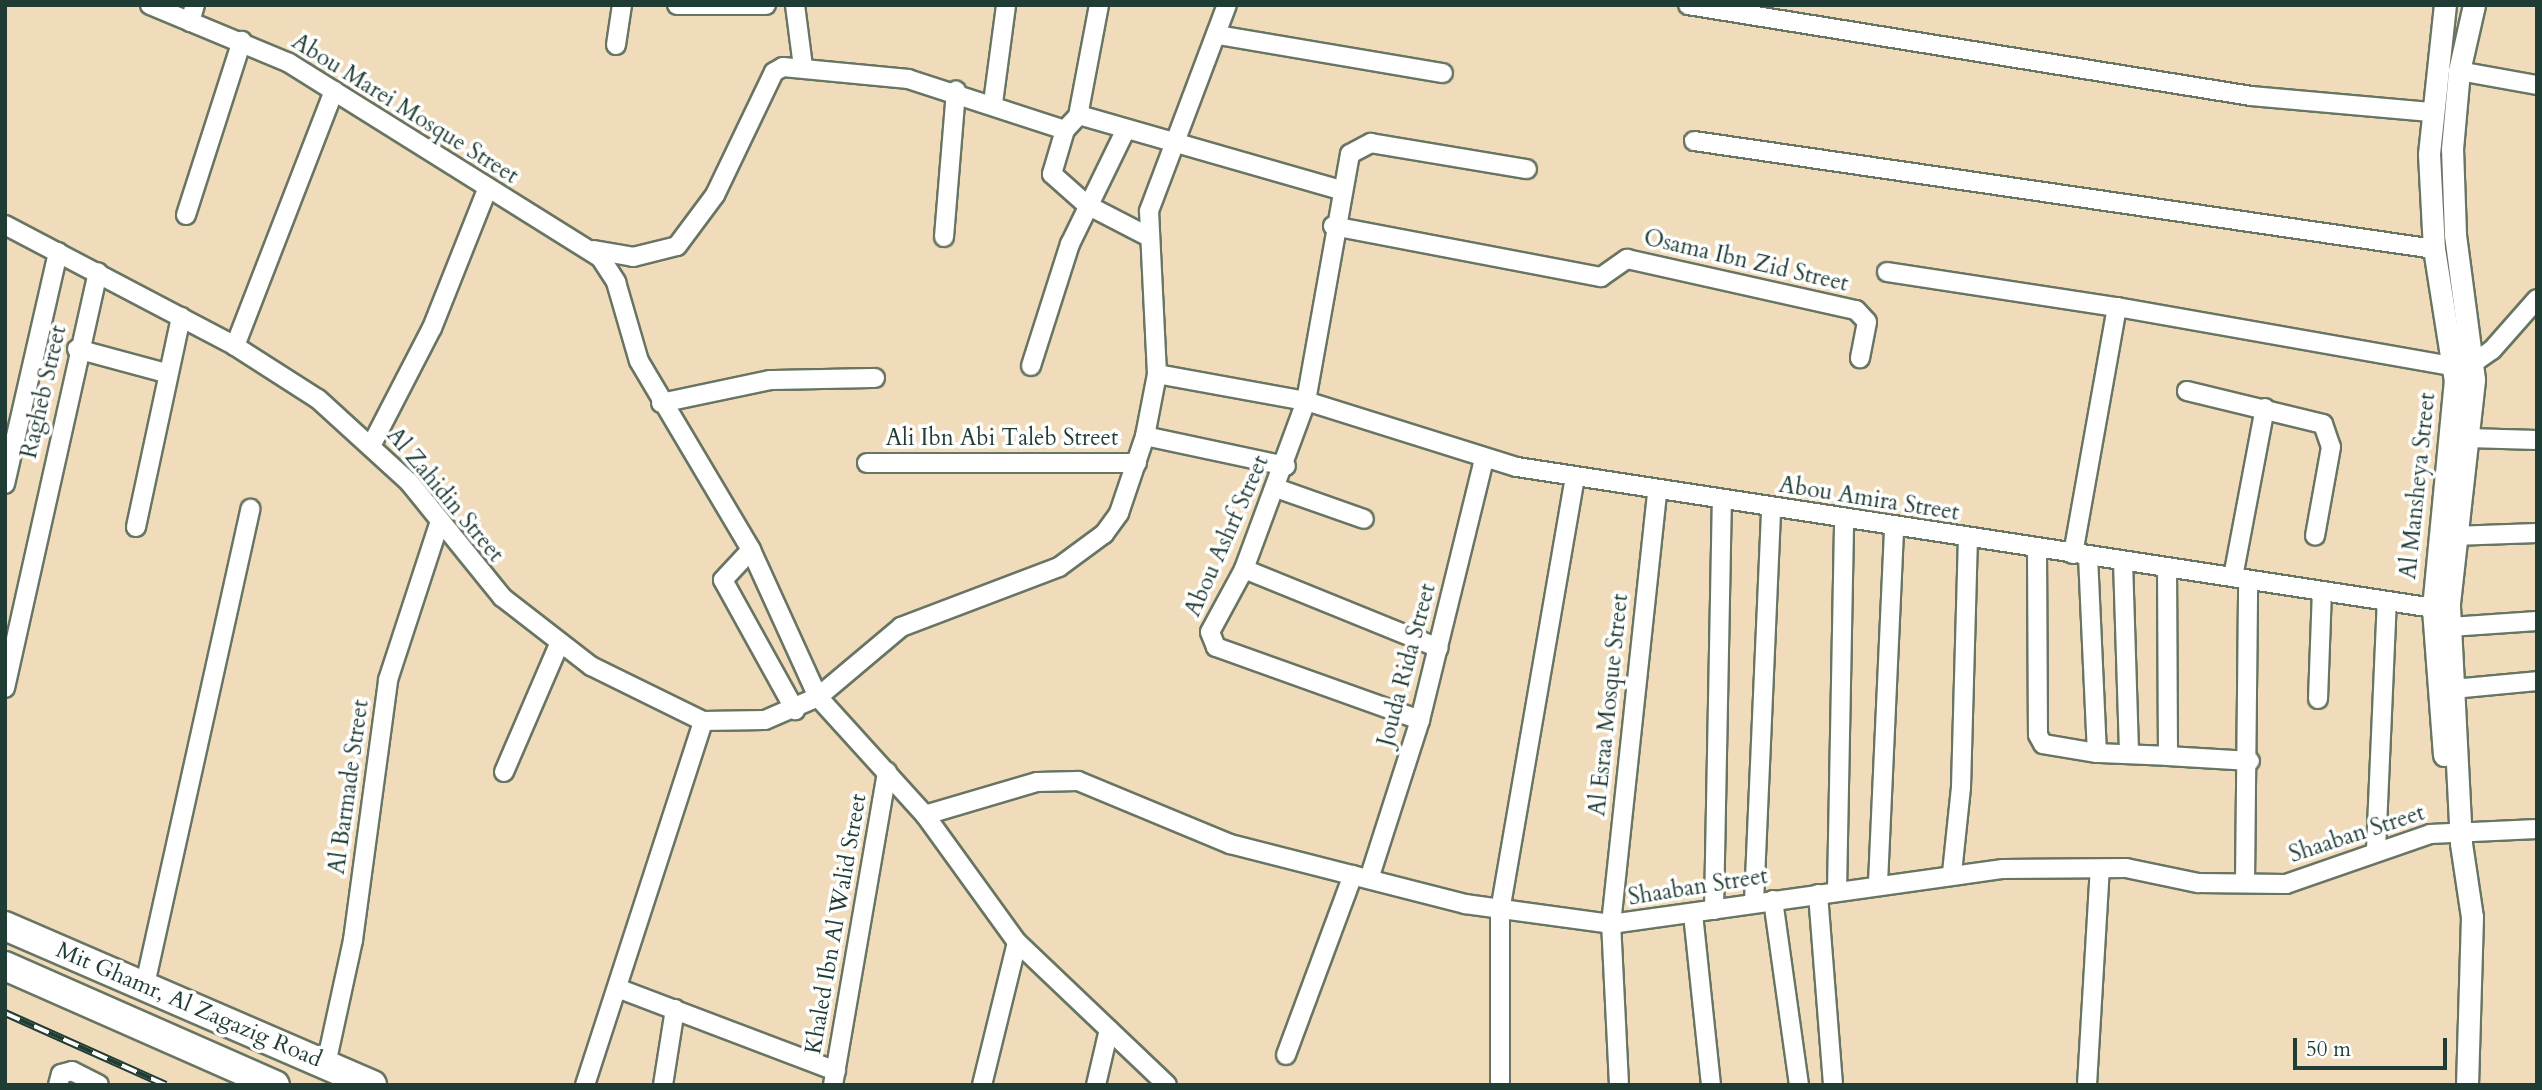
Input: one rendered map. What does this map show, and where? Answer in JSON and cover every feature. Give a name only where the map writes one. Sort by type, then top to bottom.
[{"type":"highway","name":"Mit Ghamr, Al Zagazig Road","points":[[5,926],[144,989],[372,1085]]},
{"type":"highway","name":"Mit Ghamr, Al Zagazig Road","points":[[5,966],[275,1085]]},
{"type":"street","name":"Abou Marei Mosque Street","points":[[150,5],[192,14],[334,91],[487,190],[587,248],[616,282],[639,361],[661,403]]},
{"type":"street","points":[[616,45],[622,5]]},
{"type":"street","points":[[677,5],[766,5]]},
{"type":"street","points":[[795,5],[803,67]]},
{"type":"street","points":[[993,103],[1006,5]]},
{"type":"street","points":[[1098,5],[1078,116],[1065,130],[1050,170],[1087,205],[1147,236]]},
{"type":"street","name":"Al Zahidin Street","points":[[5,225],[235,346],[372,444],[440,521],[485,580],[559,645],[703,721],[734,724],[795,710],[818,697],[901,627],[1048,572],[1084,551],[1119,513],[1145,436],[1157,374],[1147,236],[1156,181],[1174,145],[1218,35],[1227,5]]},
{"type":"street","points":[[1688,5],[2250,96],[2430,112]]},
{"type":"street","name":"Al Mansheya Street","points":[[2445,5],[2430,112],[2434,249],[2462,365],[2436,527],[2433,608],[2459,835],[2472,917],[2467,1085]]},
{"type":"street","name":"Al Mansheya Street","points":[[2459,835],[2450,627],[2452,536],[2468,438],[2452,191],[2459,71],[2474,5]]},
{"type":"street","points":[[1218,35],[1443,73]]},
{"type":"street","points":[[186,215],[242,41]]},
{"type":"street","points":[[587,248],[633,257],[677,246],[732,164],[774,72],[803,67],[956,90],[1065,130]]},
{"type":"street","points":[[2459,71],[2537,85]]},
{"type":"street","points":[[944,237],[956,90]]},
{"type":"street","points":[[235,346],[334,91]]},
{"type":"street","points":[[1078,116],[1341,190]]},
{"type":"street","points":[[1031,366],[1087,205],[1125,131]]},
{"type":"street","points":[[1694,141],[2434,249]]},
{"type":"street","name":"Abou Ashrf Street","points":[[1420,720],[1216,647],[1211,628],[1244,569],[1286,466],[1306,401],[1333,226],[1350,154],[1371,143],[1527,169]]},
{"type":"street","points":[[372,444],[432,328],[487,190]]},
{"type":"street","name":"Osama Ibn Zid Street","points":[[1333,226],[1601,277],[1627,259],[1856,310],[1867,322],[1860,358]]},
{"type":"street","points":[[5,484],[58,252]]},
{"type":"street","name":"Ragheb Street","points":[[5,688],[77,349],[98,272]]},
{"type":"street","points":[[1887,272],[2117,307],[2462,365],[2537,299]]},
{"type":"street","points":[[2097,752],[2081,555],[2117,307]]},
{"type":"street","points":[[136,527],[166,373],[181,317]]},
{"type":"street","points":[[77,349],[166,373]]},
{"type":"street","name":"Abou Amira Street","points":[[1157,374],[1306,401],[1484,460],[1575,477],[1844,521],[2433,608]]},
{"type":"street","points":[[875,377],[770,380],[661,403],[751,550],[818,697],[925,815],[1017,942],[1167,1085]]},
{"type":"street","points":[[2187,391],[2316,419],[2326,429],[2331,447],[2315,536]]},
{"type":"street","points":[[2245,883],[2250,761],[2240,578],[2265,408]]},
{"type":"street","points":[[1145,436],[1286,466]]},
{"type":"street","points":[[2468,438],[2537,440]]},
{"type":"street","name":"Jouda Rida Street","points":[[1286,1055],[1361,877],[1420,720],[1484,460]]},
{"type":"street","name":"Ali Ibn Abi Taleb Street","points":[[867,463],[1137,463]]},
{"type":"street","points":[[1500,1085],[1500,911],[1575,477]]},
{"type":"street","points":[[1276,488],[1364,519]]},
{"type":"street","name":"Al Esraa Mosque Street","points":[[1619,1085],[1611,924],[1657,490]]},
{"type":"street","points":[[1714,910],[1722,501]]},
{"type":"street","points":[[144,989],[250,509]]},
{"type":"street","points":[[1754,902],[1771,509]]},
{"type":"street","name":"Al Barmade Street","points":[[326,1064],[353,940],[388,680],[440,521]]},
{"type":"street","points":[[1837,891],[1844,521]]},
{"type":"street","points":[[1878,883],[1894,528]]},
{"type":"street","points":[[2452,536],[2537,533]]},
{"type":"street","points":[[1952,873],[1961,787],[1968,539]]},
{"type":"street","points":[[2037,549],[2038,735],[2043,744],[2097,752],[2250,761]]},
{"type":"street","points":[[751,550],[723,580],[795,710]]},
{"type":"street","points":[[2123,561],[2129,754]]},
{"type":"street","points":[[2167,568],[2168,756]]},
{"type":"street","points":[[1244,569],[1439,648]]},
{"type":"street","points":[[2318,698],[2322,591]]},
{"type":"street","points":[[2376,849],[2388,601]]},
{"type":"street","points":[[2450,627],[2537,621]]},
{"type":"street","points":[[504,772],[559,645]]},
{"type":"street","points":[[2452,689],[2537,681]]},
{"type":"street","points":[[585,1085],[620,989],[703,721]]},
{"type":"street","name":"Khaled Ibn Al Walid Street","points":[[834,1078],[887,772]]},
{"type":"street","name":"Shaaban Street","points":[[925,815],[1037,782],[1078,780],[1230,844],[1500,911],[1611,924],[1693,915],[1754,902],[1952,873],[2100,869],[2245,883],[2311,878],[2376,849],[2459,835],[2537,829]]},
{"type":"street","points":[[2087,1085],[2100,869]]},
{"type":"street","points":[[1818,894],[1833,1085]]},
{"type":"street","points":[[1773,900],[1799,1085]]},
{"type":"street","points":[[1693,915],[1711,1085]]},
{"type":"street","points":[[982,1085],[1017,942]]},
{"type":"street","points":[[620,989],[675,1009],[834,1078]]},
{"type":"street","points":[[663,1085],[675,1009]]},
{"type":"street","points":[[1096,1085],[1110,1029]]},
{"type":"street","points":[[58,1085],[61,1074],[72,1071],[99,1085]]},
{"type":"railway","points":[[5,1013],[166,1085]]}]
